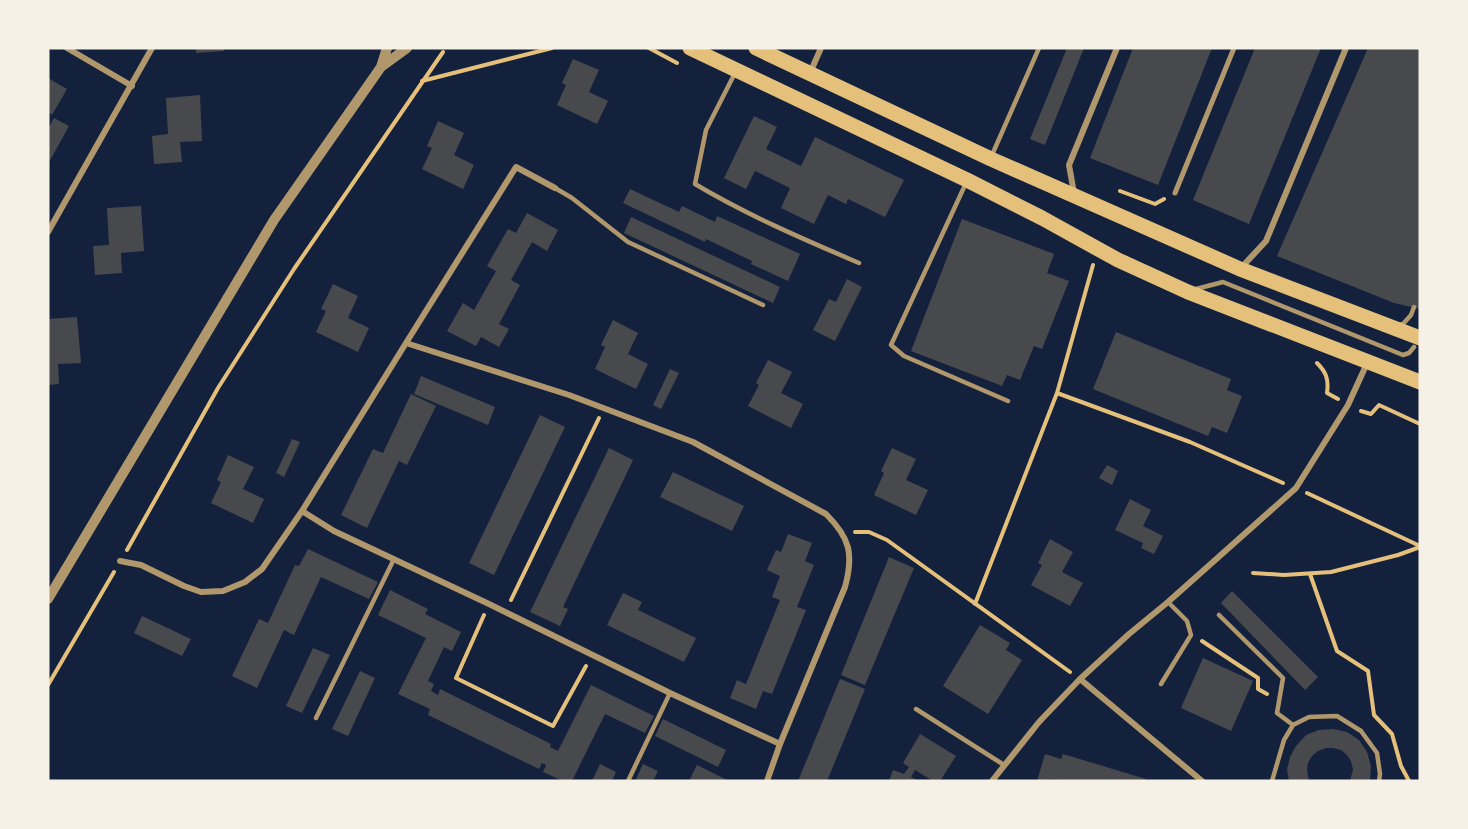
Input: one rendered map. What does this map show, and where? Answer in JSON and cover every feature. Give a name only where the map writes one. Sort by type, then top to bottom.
[{"type":"main road","points":[[690,48],[967,180],[1118,260],[1188,292],[1420,382]]},
{"type":"main road","points":[[756,48],[1075,197],[1239,269],[1388,326],[1417,343]]},
{"type":"street","points":[[67,48],[132,86]]},
{"type":"street","points":[[48,232],[152,48]]},
{"type":"street","points":[[48,599],[274,220],[381,67],[387,48]]},
{"type":"street","points":[[381,67],[406,48]]},
{"type":"street","points":[[810,74],[820,48]]},
{"type":"street","points":[[1075,197],[1068,165],[1117,48]]},
{"type":"street","points":[[1175,193],[1234,48]]},
{"type":"street","points":[[1239,269],[1266,241],[1346,48]]},
{"type":"street","points":[[120,561],[141,565],[184,586],[201,591],[223,591],[245,582],[261,569],[302,511],[516,167],[555,188]]},
{"type":"street","points":[[406,343],[604,407],[693,442],[810,504],[826,514],[836,525],[848,549],[850,559],[845,586],[767,781]]},
{"type":"street","points":[[992,781],[1039,722],[1080,679],[1296,488],[1348,405],[1368,362]]},
{"type":"street","points":[[302,511],[334,531],[780,744]]},
{"type":"street","points":[[1080,679],[1202,781]]},
{"type":"lane","points":[[991,159],[1039,48]]},
{"type":"lane","points":[[736,70],[706,130],[695,184],[728,204],[860,263]]},
{"type":"lane","points":[[967,180],[891,345],[904,357],[1008,400]]},
{"type":"lane","points":[[555,188],[572,198],[628,242],[763,305]]},
{"type":"lane","points":[[1188,292],[1223,282],[1403,355],[1409,353],[1417,343]]},
{"type":"lane","points":[[1388,326],[1404,324],[1414,307]]},
{"type":"lane","points":[[316,718],[394,560]]},
{"type":"lane","points":[[1161,684],[1191,634],[1187,621],[1168,602]]},
{"type":"lane","points":[[1219,615],[1283,678],[1276,713],[1293,725]]},
{"type":"lane","points":[[628,781],[670,693]]},
{"type":"lane","points":[[916,709],[1004,765]]},
{"type":"lane","points":[[1272,781],[1284,740],[1293,725],[1309,717],[1337,716],[1361,731],[1377,753],[1379,781]]},
{"type":"path","points":[[422,81],[552,48]]},
{"type":"path","points":[[48,685],[218,388],[294,269],[443,52]]},
{"type":"path","points":[[1120,191],[1155,204],[1175,193]]},
{"type":"path","points":[[975,604],[1057,393],[1095,259]]},
{"type":"path","points":[[1057,393],[1190,442],[1296,488],[1420,547]]},
{"type":"path","points":[[1360,411],[1371,414],[1379,405],[1420,424]]},
{"type":"path","points":[[505,612],[604,407]]},
{"type":"path","points":[[843,537],[857,531],[868,532],[887,540],[1080,679]]},
{"type":"path","points":[[1253,573],[1284,575],[1331,572],[1420,547]]},
{"type":"path","points":[[1310,574],[1337,651],[1368,671],[1374,715],[1392,735],[1401,766],[1409,781]]},
{"type":"path","points":[[489,604],[456,678],[553,726],[592,655]]},
{"type":"path","points":[[1191,634],[1258,678],[1258,689],[1278,701]]},
{"type":"building","points":[[196,48],[224,48],[224,51],[196,53]]},
{"type":"building","points":[[1067,48],[1084,48],[1045,145],[1030,139]]},
{"type":"building","points":[[1133,48],[1212,48],[1158,185],[1090,158]]},
{"type":"building","points":[[1255,48],[1321,48],[1249,224],[1193,200]]},
{"type":"building","points":[[1368,48],[1420,48],[1420,309],[1394,303],[1277,256]]},
{"type":"building","points":[[573,59],[599,70],[589,92],[608,101],[597,124],[557,105],[566,85],[562,83]]},
{"type":"building","points":[[48,78],[67,89],[52,115],[48,112]]},
{"type":"building","points":[[200,95],[202,141],[180,142],[182,162],[154,164],[152,136],[168,134],[166,98]]},
{"type":"building","points":[[754,116],[777,127],[766,149],[801,166],[815,137],[904,180],[885,217],[848,199],[846,204],[828,195],[814,224],[781,208],[790,188],[755,171],[746,189],[724,178]]},
{"type":"building","points":[[54,118],[69,126],[48,164],[48,129]]},
{"type":"building","points":[[438,121],[464,133],[454,155],[474,165],[463,189],[422,169],[432,148],[427,146]]},
{"type":"building","points":[[630,189],[679,212],[682,206],[715,222],[717,216],[800,254],[788,281],[706,239],[705,242],[623,203]]},
{"type":"building","points":[[141,206],[144,251],[121,253],[122,273],[95,275],[93,246],[109,245],[107,208]]},
{"type":"building","points":[[527,213],[558,230],[547,251],[532,242],[511,280],[520,285],[499,324],[509,329],[499,347],[481,337],[476,346],[447,331],[463,303],[474,310],[496,271],[487,266],[508,229],[516,233]]},
{"type":"building","points":[[631,217],[780,287],[773,303],[624,233]]},
{"type":"building","points":[[962,219],[1054,254],[1047,273],[1069,281],[1042,349],[1034,346],[1020,380],[1007,375],[1002,386],[911,351]]},
{"type":"building","points":[[847,279],[862,287],[835,341],[813,330],[829,299],[836,302]]},
{"type":"building","points":[[333,284],[358,296],[348,318],[369,328],[358,352],[316,332],[326,311],[321,309]]},
{"type":"building","points":[[77,317],[81,363],[58,364],[59,384],[48,385],[48,319]]},
{"type":"building","points":[[613,320],[638,333],[628,354],[648,364],[636,389],[595,369],[605,347],[601,345]]},
{"type":"building","points":[[1116,332],[1231,379],[1227,390],[1242,396],[1227,433],[1212,427],[1208,436],[1093,389]]},
{"type":"building","points":[[768,360],[792,372],[781,393],[803,404],[791,428],[748,406],[759,385],[756,383]]},
{"type":"building","points":[[670,369],[679,373],[661,409],[653,405]]},
{"type":"building","points":[[421,376],[495,407],[488,425],[414,394]]},
{"type":"building","points":[[411,394],[436,406],[407,465],[399,461],[367,528],[341,515],[373,449],[383,453]]},
{"type":"building","points":[[540,415],[565,427],[494,575],[469,563]]},
{"type":"building","points":[[292,439],[300,442],[284,477],[276,473]]},
{"type":"building","points":[[609,448],[633,460],[563,607],[568,609],[560,626],[530,612]]},
{"type":"building","points":[[892,448],[916,459],[906,480],[928,490],[916,515],[874,495],[884,473],[881,471]]},
{"type":"building","points":[[228,455],[254,467],[243,489],[264,499],[253,523],[211,503],[221,482],[217,480]]},
{"type":"building","points":[[1107,465],[1118,471],[1112,485],[1099,478]]},
{"type":"building","points":[[673,472],[744,506],[732,531],[660,497]]},
{"type":"building","points":[[1130,499],[1151,510],[1143,526],[1163,536],[1154,554],[1141,548],[1143,543],[1115,530]]},
{"type":"building","points":[[788,534],[812,543],[805,561],[814,565],[797,607],[806,610],[772,694],[763,691],[756,709],[730,698],[737,680],[746,684],[780,600],[772,597],[780,576],[767,570],[776,550],[781,552]]},
{"type":"building","points":[[1050,539],[1073,552],[1062,572],[1083,583],[1070,606],[1031,585],[1042,565],[1038,563]]},
{"type":"building","points":[[308,549],[378,582],[369,599],[321,577],[294,635],[284,630],[257,688],[232,676],[259,619],[268,623],[295,565],[299,566]]},
{"type":"building","points":[[889,557],[914,568],[865,685],[841,675]]},
{"type":"building","points":[[390,590],[428,609],[425,614],[461,632],[452,651],[444,647],[428,681],[434,684],[431,691],[438,695],[440,689],[551,744],[550,747],[558,751],[591,685],[654,716],[645,733],[605,714],[572,781],[563,781],[543,772],[546,765],[542,763],[539,769],[428,715],[430,709],[398,694],[426,638],[378,615]]},
{"type":"building","points":[[1232,591],[1318,677],[1305,690],[1221,603]]},
{"type":"building","points":[[623,593],[642,602],[638,610],[696,638],[684,662],[607,625]]},
{"type":"building","points":[[142,616],[191,639],[182,656],[134,633]]},
{"type":"building","points":[[980,625],[1010,643],[1006,650],[1022,660],[988,714],[943,686]]},
{"type":"building","points":[[313,648],[330,655],[302,713],[286,706]]},
{"type":"building","points":[[1203,658],[1253,681],[1231,731],[1181,708]]},
{"type":"building","points":[[360,671],[375,678],[348,736],[332,729]]},
{"type":"building","points":[[840,679],[865,689],[849,728],[827,781],[798,781]]},
{"type":"building","points":[[663,719],[726,750],[718,767],[655,736]]},
{"type":"building","points":[[1333,729],[1347,732],[1359,740],[1367,752],[1371,766],[1370,781],[1350,781],[1353,769],[1347,755],[1341,750],[1326,748],[1312,756],[1308,763],[1309,781],[1289,781],[1287,770],[1296,746],[1306,735],[1319,730]]},
{"type":"building","points":[[920,734],[956,756],[940,781],[933,781],[915,770],[911,777],[919,781],[889,781],[893,770],[904,774],[909,767],[903,763]]},
{"type":"building","points":[[1045,754],[1061,759],[1063,754],[1146,779],[1145,781],[1060,781],[1055,779],[1054,781],[1037,781]]},
{"type":"building","points":[[600,764],[616,772],[612,781],[592,781]]},
{"type":"building","points":[[643,764],[658,771],[653,781],[636,779]]},
{"type":"building","points":[[697,765],[729,781],[689,781]]}]
